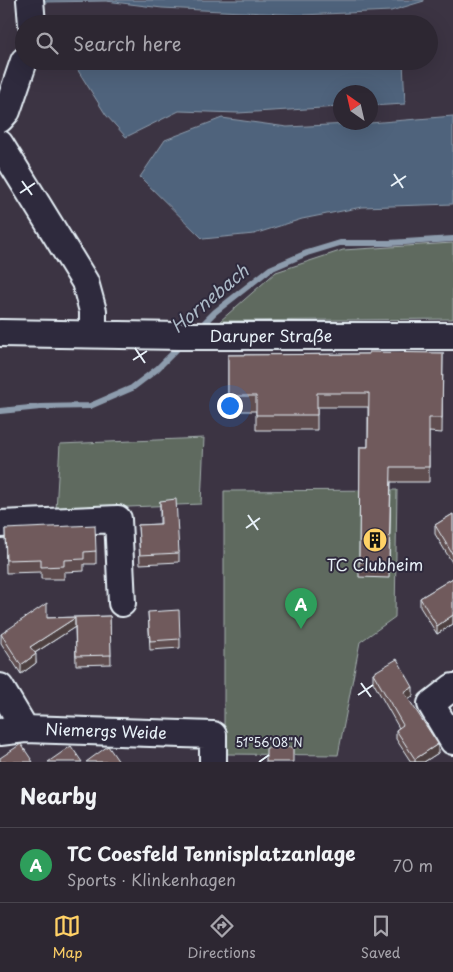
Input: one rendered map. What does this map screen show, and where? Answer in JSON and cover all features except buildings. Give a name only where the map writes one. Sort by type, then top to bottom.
[{"type":"street","points":[[30,0],[31,15]]},
{"type":"street","points":[[0,120],[7,111],[21,70]]},
{"type":"street","points":[[0,144],[84,282],[93,311],[93,334]]},
{"type":"street","name":"Daruper Straße","points":[[0,333],[189,336],[453,336]]},
{"type":"street","points":[[0,524],[118,519],[122,603]]},
{"type":"street","points":[[0,687],[12,731]]},
{"type":"street","points":[[453,687],[431,704],[453,741]]},
{"type":"street","name":"Niemergs Weide","points":[[12,731],[213,734],[213,762]]},
{"type":"green space","points":[[453,243],[453,319],[220,321],[276,272],[343,250]]},
{"type":"green space","points":[[204,438],[201,504],[56,510],[60,444]]},
{"type":"green space","points":[[397,490],[395,617],[360,642],[338,755],[224,754],[224,491]]},
{"type":"water","points":[[42,0],[424,1],[391,11],[302,15],[162,8],[106,1],[45,2]]},
{"type":"water","points":[[78,70],[403,70],[405,104],[378,106],[378,85],[333,85],[333,107],[238,113],[179,111],[126,137],[106,115]]},
{"type":"water","points":[[453,116],[453,204],[362,207],[302,219],[254,234],[203,239],[140,177],[165,140],[222,118],[287,127],[333,125],[333,130],[378,130],[378,122]]},
{"type":"waterway","name":"Hornebach","points":[[198,329],[215,312],[270,269],[307,253],[340,243],[389,243],[453,239]]},
{"type":"waterway","name":"Hornebach","points":[[0,411],[40,407],[90,406],[132,388],[157,369],[182,344]]},
{"type":"place","name":"TC Clubheim","points":[[375,540]]},
{"type":"place","name":"TC Coesfeld Tennisplatzanlage","points":[[301,629]]}]
